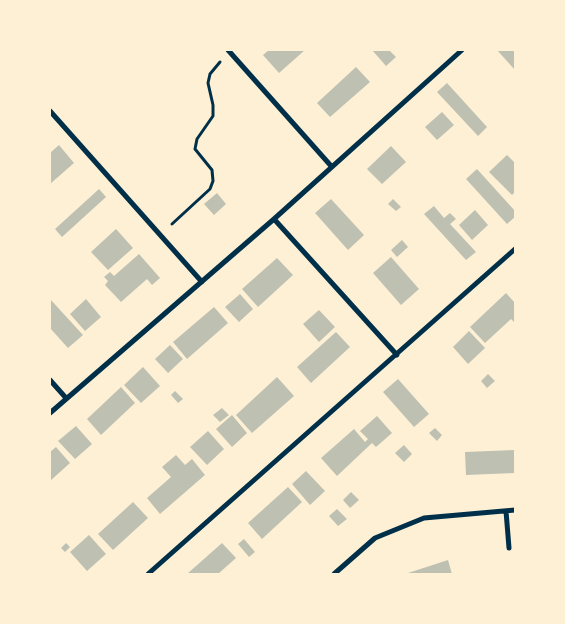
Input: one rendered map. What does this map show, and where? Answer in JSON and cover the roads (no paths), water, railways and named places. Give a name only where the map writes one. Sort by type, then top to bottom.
[{"type":"street","points":[[228,50],[332,167]]},
{"type":"street","points":[[50,412],[202,282],[462,50]]},
{"type":"street","points":[[50,111],[202,282]]},
{"type":"street","points":[[274,218],[397,355]]},
{"type":"street","points":[[148,574],[515,249]]},
{"type":"street","points":[[50,380],[66,398]]},
{"type":"street","points":[[334,574],[375,538],[424,518],[515,510]]},
{"type":"street","points":[[506,511],[509,548]]}]
